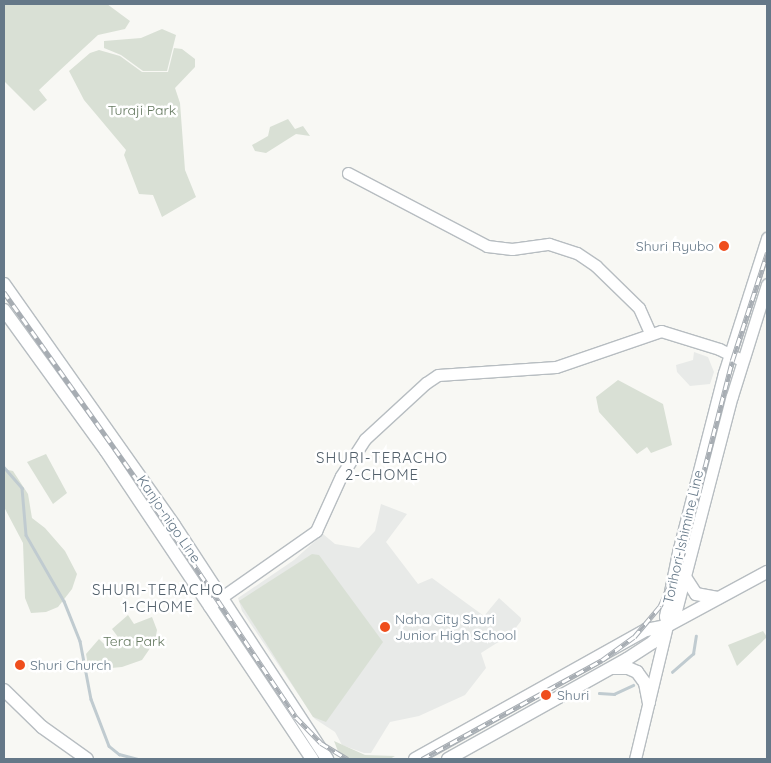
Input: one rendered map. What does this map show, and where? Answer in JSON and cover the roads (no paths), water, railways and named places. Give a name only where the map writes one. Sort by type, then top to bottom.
[{"type":"main road","name":"Kanjo-nigo Line","points":[[4,284],[222,597],[327,759]]},
{"type":"main road","name":"Kanjo-nigo Line","points":[[4,310],[106,451],[312,759]]},
{"type":"main road","points":[[415,759],[646,630],[667,626],[767,572]]},
{"type":"main road","points":[[685,577],[696,594],[718,598]]},
{"type":"main road","points":[[448,759],[608,670],[652,642],[667,626]]},
{"type":"main road","points":[[608,670],[622,667],[637,672],[645,683],[649,703]]},
{"type":"main road","points":[[4,690],[35,722],[87,759]]},
{"type":"street","points":[[348,173],[487,246],[512,249],[549,244],[577,253],[596,266],[639,308],[650,333]]},
{"type":"street","name":"Torihori-Ishimine Line","points":[[667,626],[666,616],[678,552],[730,354],[767,238]]},
{"type":"street","name":"Torihori-Ishimine Line","points":[[667,626],[674,618],[742,360],[767,284]]},
{"type":"street","points":[[209,606],[316,531],[341,476],[357,450],[431,379],[453,372],[568,365],[650,333],[667,332],[742,360]]},
{"type":"street","points":[[635,759],[667,626]]},
{"type":"waterway","points":[[4,467],[22,488],[26,535],[64,601],[80,641],[91,699],[109,746],[119,754],[138,759]]},
{"type":"waterway","points":[[672,672],[693,654],[696,636]]},
{"type":"waterway","points":[[599,693],[614,694],[633,685]]},
{"type":"railway","points":[[422,759],[602,660],[634,637],[660,606],[681,560],[732,361],[767,253]]},
{"type":"railway","points":[[4,292],[138,481],[296,717],[321,743],[348,759]]},
{"type":"place","name":"Shuri Ryubo","points":[[724,246]]},
{"type":"place","name":"Naha City Shuri Junior High School","points":[[385,627]]},
{"type":"place","name":"Shuri Church","points":[[20,665]]},
{"type":"place","name":"Shuri","points":[[546,695]]},
{"type":"district","name":"SHURI-TERACHO 2-CHOME","points":[[382,466]]},
{"type":"district","name":"SHURI-TERACHO 1-CHOME","points":[[158,598]]},
{"type":"park label","name":"Turaji Park","points":[[142,110]]},
{"type":"park label","name":"Tera Park","points":[[134,641]]}]
